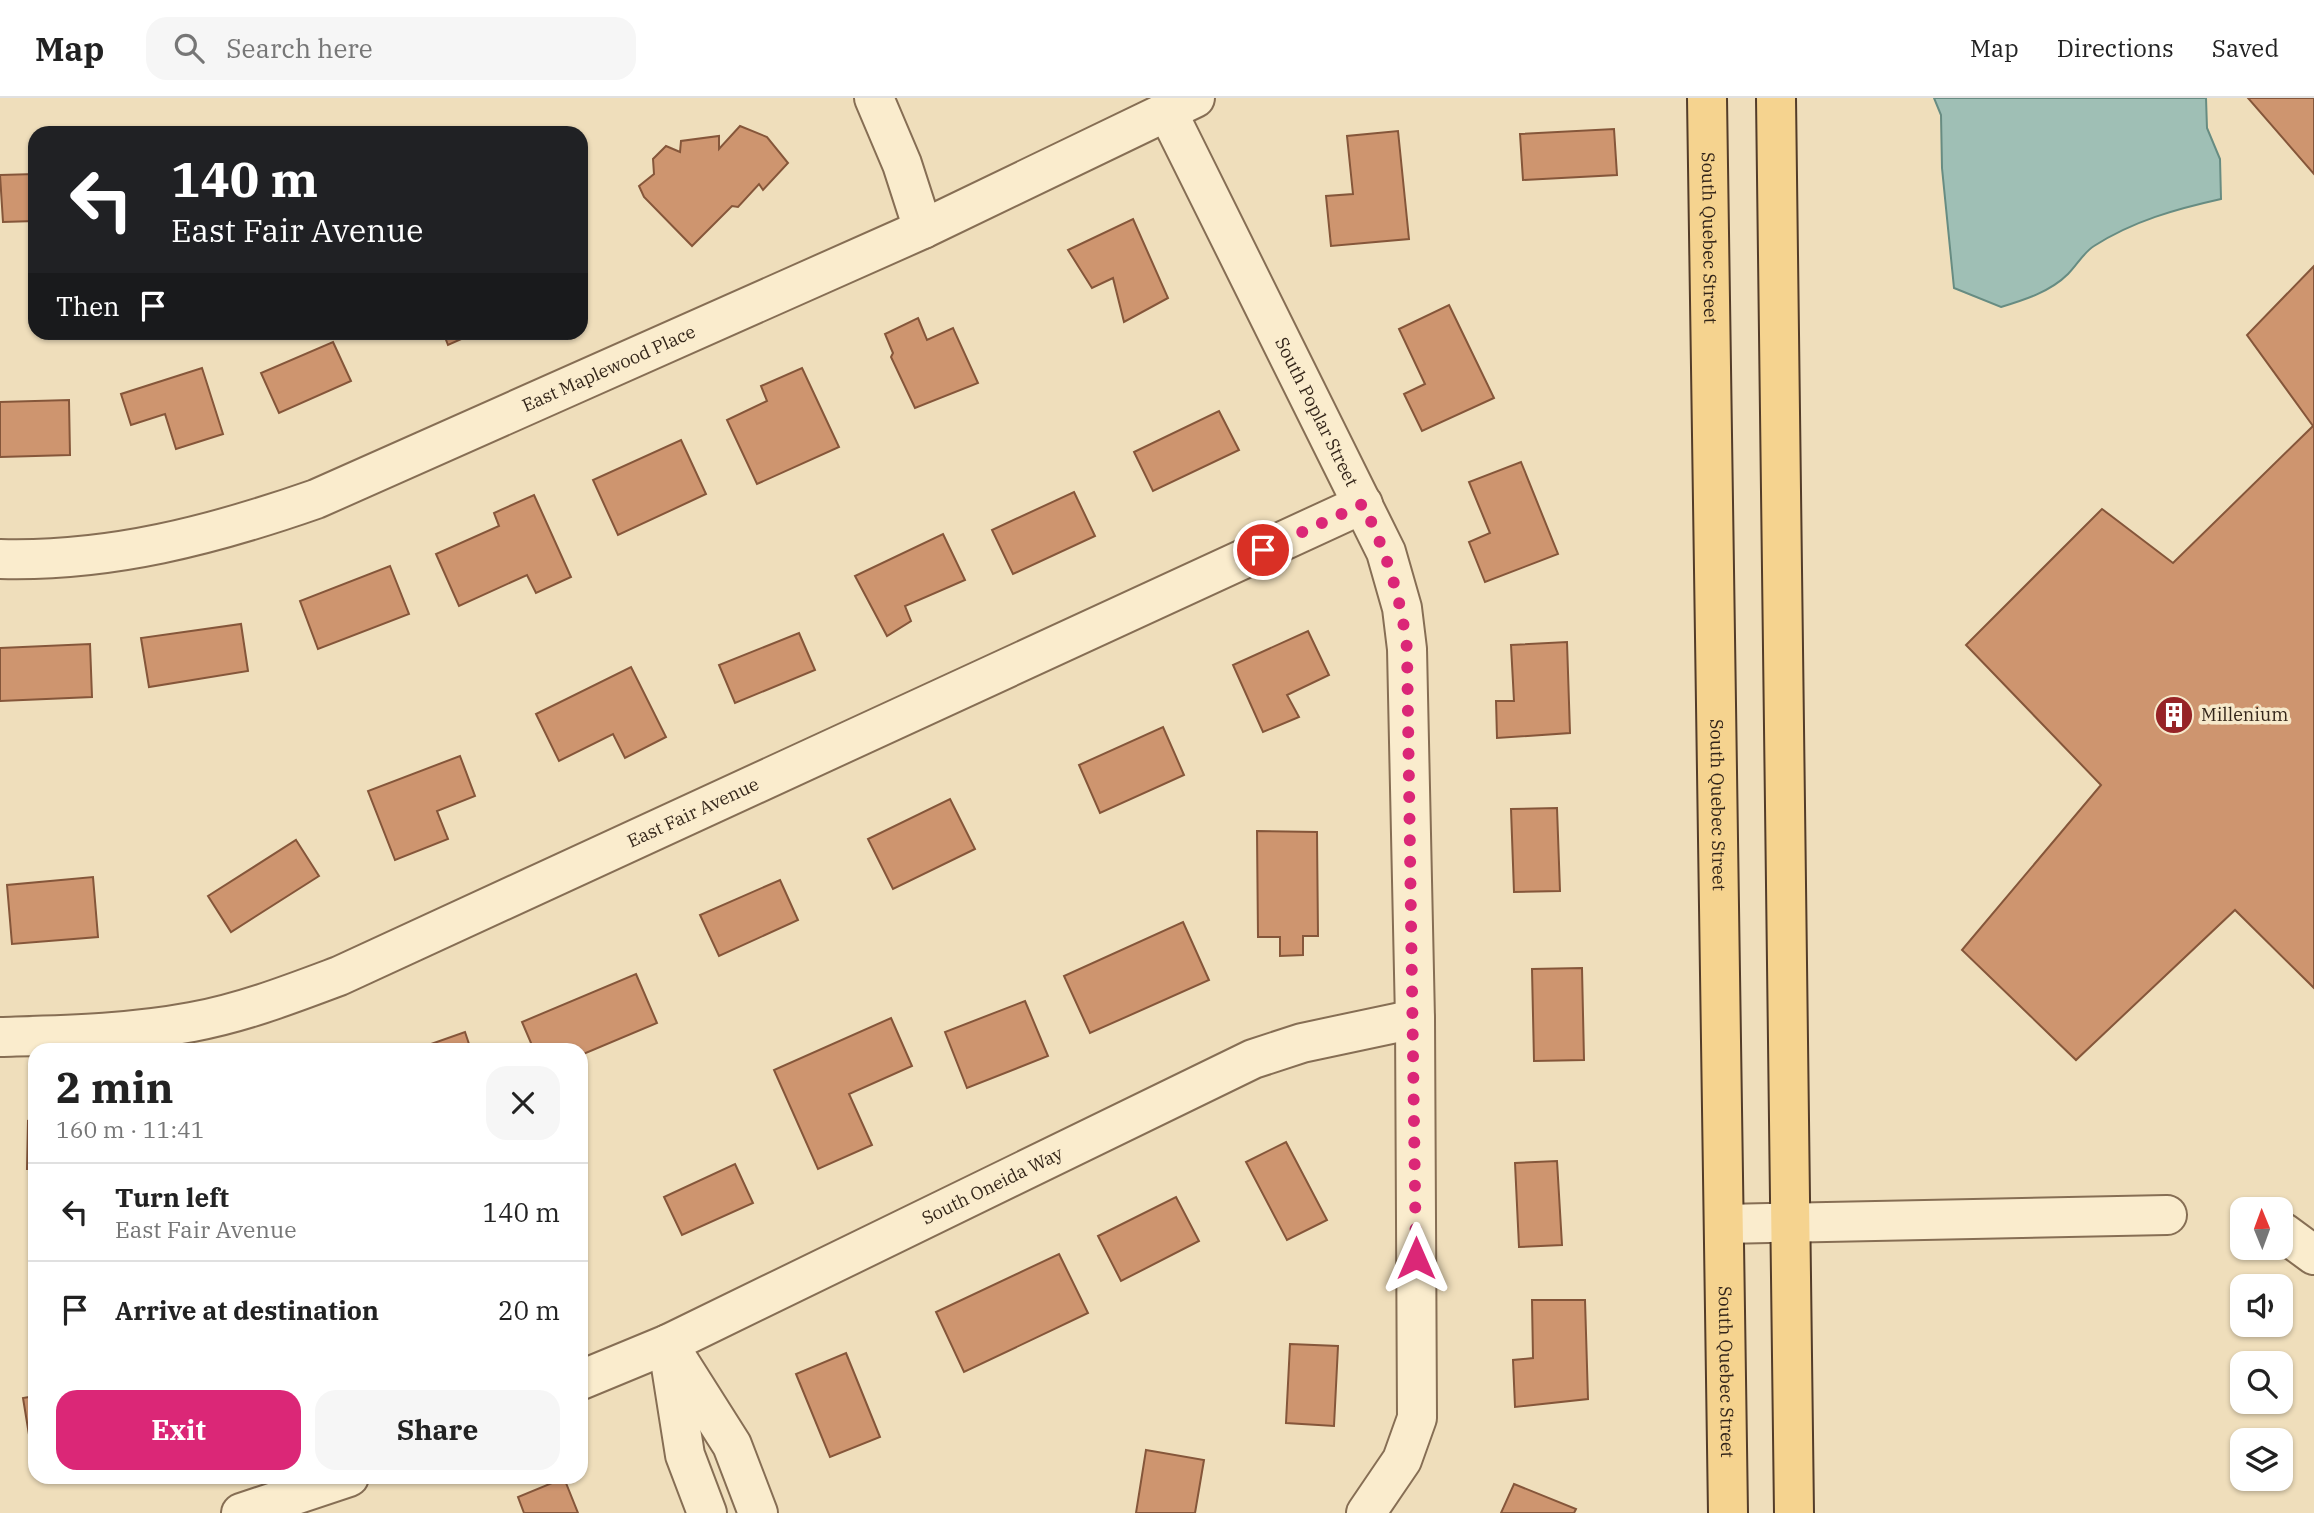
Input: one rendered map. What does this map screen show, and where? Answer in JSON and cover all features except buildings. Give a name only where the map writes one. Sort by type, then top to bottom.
[{"type":"main road","name":"South Quebec Street","points":[[1707,98],[1728,1513]]},
{"type":"main road","points":[[1776,98],[1794,1513]]},
{"type":"street","points":[[874,98],[902,164],[923,229]]},
{"type":"street","name":"East Maplewood Place","points":[[0,559],[44,561],[134,551],[255,521],[316,499],[923,229],[1181,104]]},
{"type":"street","name":"South Poplar Street","points":[[1181,104],[1386,552],[1402,608],[1407,649],[1415,1018],[1417,1418],[1402,1460],[1366,1513]]},
{"type":"street","name":"East Fair Avenue","points":[[0,1037],[108,1033],[193,1022],[276,1000],[339,976],[1363,504]]},
{"type":"street","name":"South Oneida Way","points":[[588,1377],[668,1344],[1253,1059],[1302,1043],[1415,1018]]},
{"type":"street","points":[[1724,1224],[2167,1215]]},
{"type":"street","points":[[2293,1240],[2314,1255]]},
{"type":"street","points":[[668,1344],[685,1455],[707,1513]]},
{"type":"street","points":[[668,1344],[732,1445],[758,1513]]},
{"type":"street","points":[[241,1513],[328,1484]]},
{"type":"water","points":[[1934,98],[2206,98],[2207,128],[2220,159],[2221,199],[2171,212],[2109,237],[2090,249],[2068,274],[2053,286],[2001,307],[1954,288],[1942,168],[1941,115]]},
{"type":"place","name":"Millenium","points":[[2174,715]]},
{"type":"route","points":[[1263,550],[1363,504],[1386,552],[1402,608],[1407,649],[1415,1018],[1416,1258]]}]
